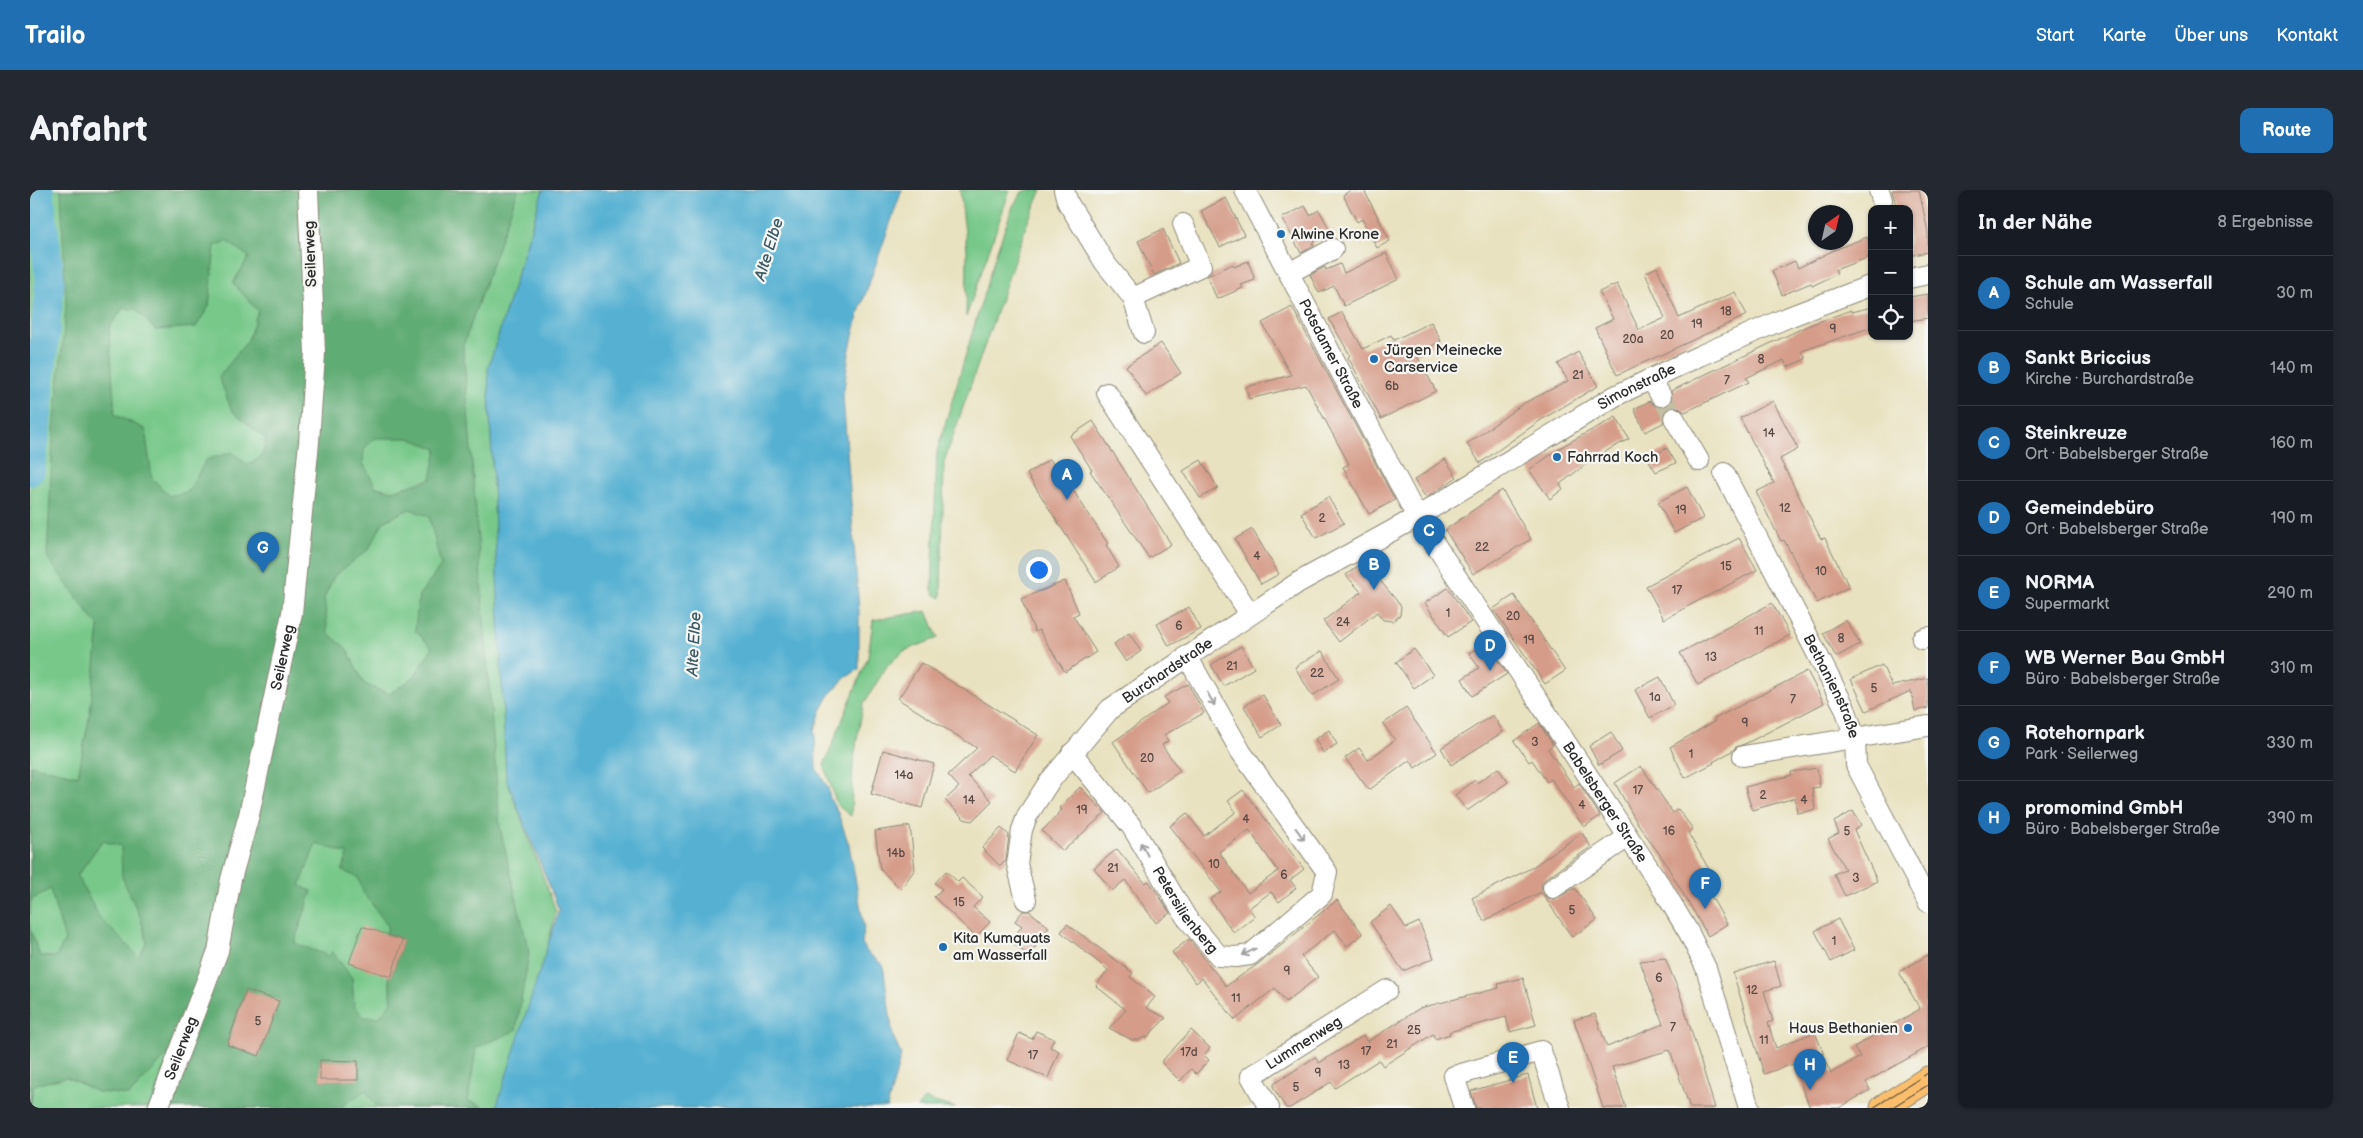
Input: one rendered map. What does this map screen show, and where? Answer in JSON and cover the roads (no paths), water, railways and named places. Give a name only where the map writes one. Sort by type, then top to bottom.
[{"type":"main road","points":[[1883,1108],[1928,1079]]},
{"type":"street","name":"Seilerweg","points":[[158,1108],[218,951],[231,879],[249,815],[292,613],[309,442],[315,353],[308,190]]},
{"type":"street","points":[[1064,190],[1068,202],[1104,263],[1134,298],[1144,332]]},
{"type":"street","name":"Potsdamer Straße","points":[[1245,190],[1417,517]]},
{"type":"street","points":[[1134,298],[1201,266],[1182,224]]},
{"type":"street","points":[[1289,272],[1333,249]]},
{"type":"street","points":[[1913,277],[1928,274]]},
{"type":"street","name":"Simonstraße","points":[[1417,517],[1615,396],[1656,387],[1786,318],[1868,287]]},
{"type":"street","points":[[1107,393],[1250,614]]},
{"type":"street","points":[[1674,418],[1700,461]]},
{"type":"street","name":"Bethanienstraße","points":[[1724,473],[1845,708],[1855,738],[1856,764],[1928,902]]},
{"type":"street","name":"Burchardstraße","points":[[1026,900],[1016,864],[1022,830],[1034,803],[1072,753],[1110,709],[1299,582],[1417,517]]},
{"type":"street","name":"Babelsberger Straße","points":[[1417,517],[1677,912],[1706,968],[1749,1108]]},
{"type":"street","name":"Petersilienberg","points":[[1072,753],[1132,827],[1186,917],[1219,956],[1236,957],[1250,955],[1322,894],[1327,872],[1241,752],[1187,656]]},
{"type":"street","points":[[1743,756],[1928,726]]},
{"type":"street","points":[[1553,888],[1628,837]]},
{"type":"street","name":"Lummenweg","points":[[1269,1108],[1251,1076],[1387,990]]},
{"type":"street","points":[[1464,1108],[1454,1076],[1540,1051],[1560,1108]]},
{"type":"water","name":"Alte Elbe","points":[[543,190],[902,190],[859,312],[849,353],[843,396],[859,611],[859,669],[844,679],[830,694],[821,711],[815,730],[816,768],[828,788],[830,799],[838,813],[849,845],[864,926],[862,943],[867,952],[883,965],[893,1036],[901,1055],[887,1108],[496,1108],[559,910],[506,778],[488,369]]},
{"type":"waterway","points":[[30,471],[35,439],[50,280],[39,190]]},
{"type":"tunnel","points":[[1661,396],[1674,418]]},
{"type":"tram line","points":[[1873,1108],[1928,1073]]},
{"type":"tram line","points":[[1891,1108],[1928,1085]]},
{"type":"place","name":"Alwine Krone","points":[[1281,234]]},
{"type":"place","name":"Jürgen Meinecke Carservice","points":[[1374,359]]},
{"type":"place","name":"Fahrrad Koch","points":[[1557,457]]},
{"type":"place","name":"Schule am Wasserfall","points":[[1067,500]]},
{"type":"place","name":"Steinkreuze","points":[[1429,556]]},
{"type":"place","name":"Rotehornpark","points":[[263,573]]},
{"type":"place","name":"Sankt Briccius","points":[[1374,590]]},
{"type":"place","name":"Gemeindebüro","points":[[1490,671]]},
{"type":"place","name":"WB Werner Bau GmbH","points":[[1705,909]]},
{"type":"place","name":"Kita Kumquats am Wasserfall","points":[[943,947]]},
{"type":"place","name":"Haus Bethanien","points":[[1908,1028]]},
{"type":"place","name":"NORMA","points":[[1513,1083]]},
{"type":"place","name":"promomind GmbH","points":[[1810,1090]]}]
